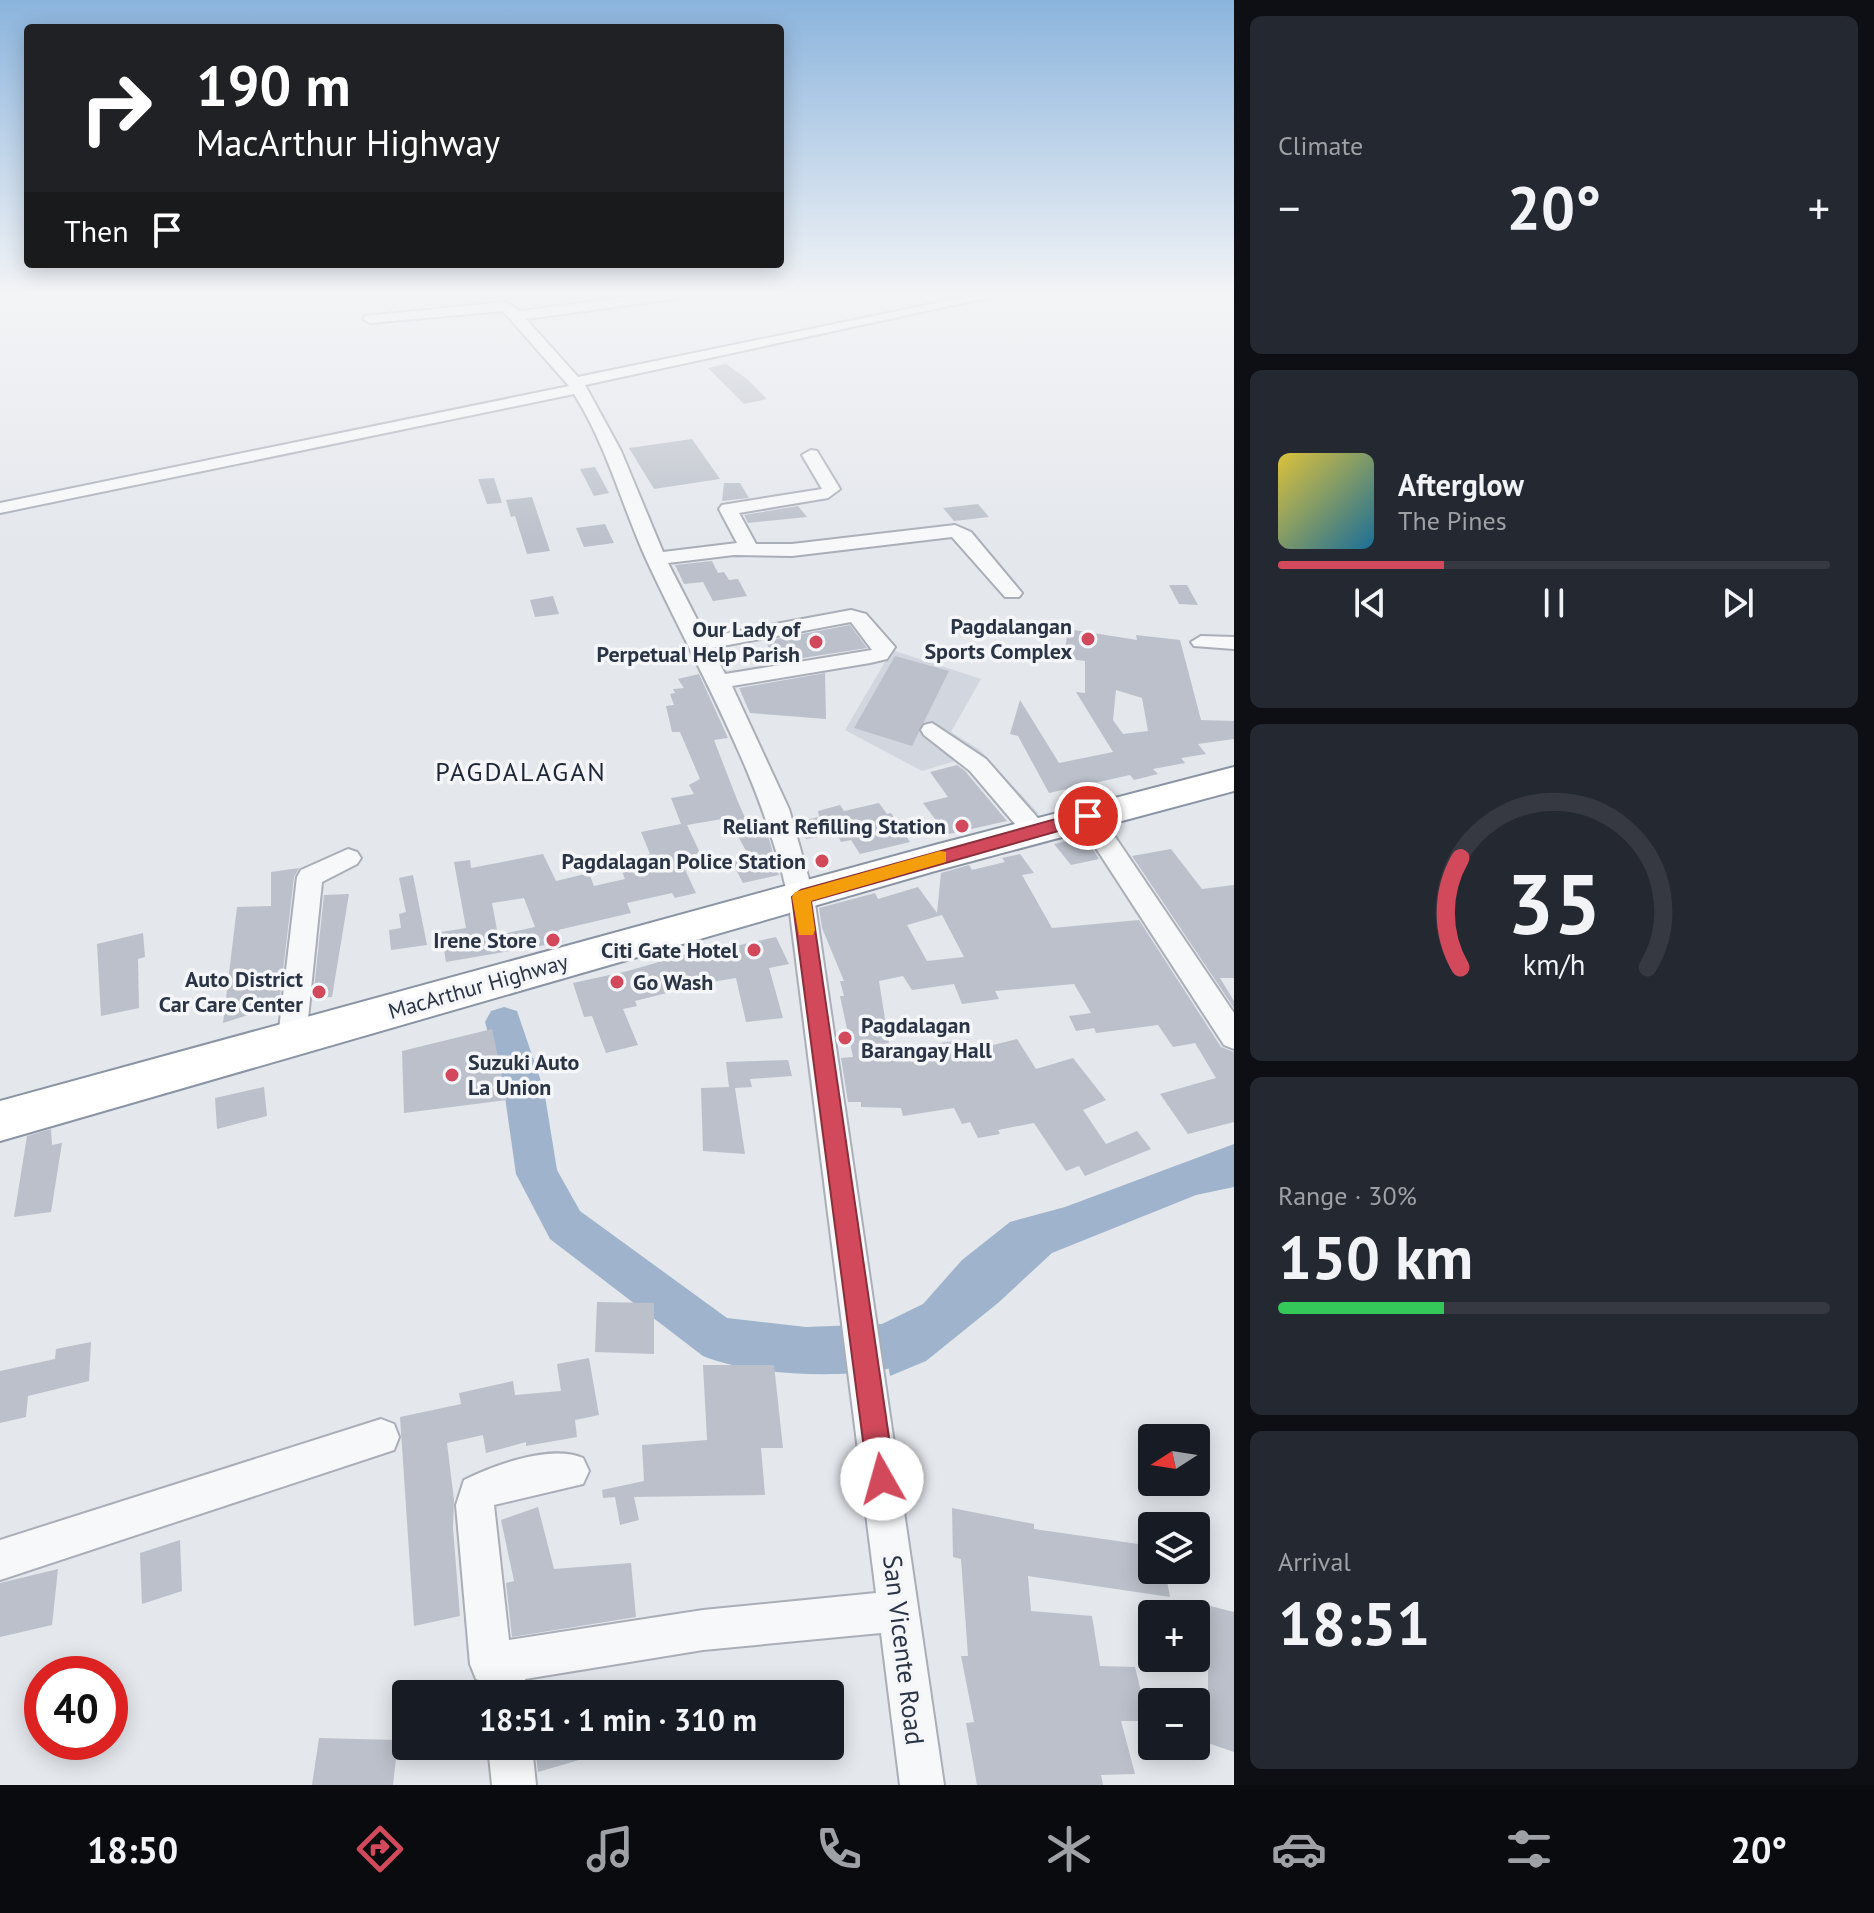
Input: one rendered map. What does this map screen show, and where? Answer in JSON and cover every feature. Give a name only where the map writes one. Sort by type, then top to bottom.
[{"type":"highway","name":"MacArthur Highway","points":[[0,1121],[1088,816],[1234,779]]},
{"type":"street","name":"San Vicente Road","points":[[571,378],[597,416],[656,559],[721,681],[791,854],[801,897],[869,1373],[922,1785]]},
{"type":"street","points":[[0,508],[608,378]]},
{"type":"street","points":[[749,549],[728,509],[828,493],[831,489],[811,455]]},
{"type":"street","points":[[656,559],[749,549],[792,550],[955,531],[964,536],[1012,593]]},
{"type":"street","points":[[701,644],[851,616],[859,618],[884,647],[880,654],[870,657],[721,681]]},
{"type":"street","points":[[1201,642],[1234,643]]},
{"type":"street","points":[[932,730],[978,765],[1035,831]]},
{"type":"street","points":[[1088,816],[1234,1037]]},
{"type":"street","points":[[292,1038],[310,877],[348,858]]},
{"type":"street","points":[[0,1560],[381,1437]]},
{"type":"street","points":[[570,1471],[500,1482],[477,1493],[487,1659],[505,1678],[703,1630],[899,1611]]},
{"type":"street","points":[[511,1760],[514,1785]]},
{"type":"shaded area","points":[[892,650],[981,679],[951,732],[980,750],[1039,814],[1012,822],[959,760],[922,771],[845,730]]},
{"type":"water","points":[[1234,1144],[1234,1187],[1196,1195],[1052,1253],[998,1303],[926,1361],[890,1376],[885,1347],[962,1260],[1010,1222],[1065,1207]]},
{"type":"building","points":[[718,378],[746,378],[767,399],[744,404]]},
{"type":"building","points":[[692,439],[720,479],[654,489],[629,448]]},
{"type":"building","points":[[595,467],[609,493],[594,496],[580,469]]},
{"type":"building","points":[[494,478],[502,503],[487,504],[478,479]]},
{"type":"building","points":[[724,483],[740,483],[749,498],[722,501]]},
{"type":"building","points":[[532,497],[550,551],[527,554],[515,516],[511,517],[506,500]]},
{"type":"building","points":[[978,504],[989,517],[954,521],[943,508]]},
{"type":"building","points":[[798,506],[807,517],[748,523],[744,515]]},
{"type":"building","points":[[605,524],[614,543],[584,547],[576,528]]},
{"type":"building","points":[[712,561],[718,573],[724,572],[729,580],[738,579],[747,596],[713,601],[703,582],[684,584],[675,565]]},
{"type":"building","points":[[1169,585],[1187,585],[1198,605],[1179,604]]},
{"type":"building","points":[[553,596],[559,614],[535,617],[530,600]]},
{"type":"building","name":"Our Lady of Perpetual Help Parish","points":[[850,625],[867,648],[777,662],[765,641]]},
{"type":"building","points":[[1068,629],[1137,640],[1136,635],[1180,640],[1201,720],[1234,721],[1234,739],[1198,744],[1206,754],[1181,758],[1185,763],[1153,769],[1158,774],[1134,780],[1130,775],[1049,793],[1018,736],[1010,734],[1020,700],[1059,763],[1113,752],[1076,692],[1085,693],[1085,661],[1064,658]],"holes":[[[1116,690],[1142,698],[1148,731],[1123,734],[1113,720]]]},
{"type":"building","points":[[895,656],[949,671],[912,746],[854,728]]},
{"type":"building","points":[[825,673],[826,719],[750,713],[739,688]]},
{"type":"building","points":[[699,674],[728,738],[714,740],[738,802],[754,838],[768,835],[779,875],[743,883],[732,862],[750,858],[728,818],[687,825],[700,853],[679,857],[696,893],[675,898],[672,893],[627,903],[631,913],[558,930],[563,942],[446,962],[441,932],[466,928],[454,862],[470,860],[471,868],[543,854],[556,881],[589,873],[594,886],[625,879],[619,864],[650,854],[641,832],[681,824],[671,798],[694,794],[689,785],[700,779],[680,732],[672,732],[666,706],[674,705],[670,694],[675,693],[673,689],[684,688],[678,679]],"holes":[[[524,898],[535,927],[498,935],[492,903]]]},
{"type":"building","points":[[957,765],[1007,821],[949,834],[938,823],[923,803],[948,797],[930,772]]},
{"type":"building","points":[[879,803],[887,814],[891,813],[910,842],[860,854],[851,840],[841,842],[837,834],[806,839],[796,822],[819,817],[818,811],[840,805],[844,811]]},
{"type":"building","points":[[1085,837],[1099,859],[1071,865],[1054,844]]},
{"type":"building","points":[[1171,849],[1202,889],[1234,885],[1234,978],[1220,978],[1234,1001],[1234,1008],[1132,856]]},
{"type":"building","points":[[1020,854],[1034,873],[1022,875],[1052,928],[1139,920],[1221,1047],[1234,1052],[1234,1122],[1188,1134],[1160,1094],[1216,1078],[1195,1043],[1173,1047],[1158,1025],[1096,1033],[1094,1028],[1076,1031],[1069,1016],[1091,1013],[1074,984],[995,991],[999,999],[962,1004],[954,984],[912,990],[903,976],[879,981],[889,1044],[920,1046],[968,1039],[973,1050],[1017,1039],[1036,1069],[1073,1058],[1106,1100],[1083,1110],[1106,1144],[1137,1131],[1151,1149],[1085,1176],[1079,1166],[1066,1171],[1034,1123],[998,1130],[1000,1134],[978,1138],[970,1122],[962,1124],[954,1108],[903,1116],[901,1108],[861,1107],[861,1102],[848,1102],[841,1058],[853,1057],[840,996],[844,996],[840,981],[844,981],[822,928],[819,908],[875,893],[878,899],[918,887],[937,913],[941,873],[969,865],[972,870],[1005,862],[1002,858]],"holes":[[[942,915],[964,957],[927,961],[907,925]]]},
{"type":"building","points":[[299,868],[294,877],[279,1005],[223,1023],[237,907],[271,906],[271,872]]},
{"type":"building","points":[[413,875],[427,945],[391,950],[389,930],[401,928],[399,914],[406,912],[399,878]]},
{"type":"building","points":[[349,894],[332,997],[313,998],[324,895]]},
{"type":"building","points":[[143,933],[145,957],[138,959],[139,1008],[101,1016],[97,944]]},
{"type":"building","points":[[776,937],[789,964],[769,968],[783,1018],[746,1022],[736,978],[669,989],[671,992],[635,1001],[637,1006],[623,1009],[638,1045],[606,1053],[592,1016],[584,1017],[573,983],[686,954],[685,950],[725,945],[726,948]]},
{"type":"building","name":"Suzuki Auto La Union","points":[[492,1029],[507,1100],[404,1113],[402,1051]]},
{"type":"building","points":[[788,1060],[792,1076],[750,1079],[752,1087],[735,1088],[745,1154],[703,1151],[701,1088],[729,1087],[726,1062]]},
{"type":"building","points":[[264,1087],[267,1116],[217,1129],[215,1098]]},
{"type":"building","points":[[51,1129],[52,1145],[62,1143],[51,1212],[14,1217],[27,1136]]},
{"type":"building","points":[[597,1302],[654,1303],[654,1354],[595,1352]]},
{"type":"building","points":[[91,1342],[89,1381],[28,1396],[26,1417],[0,1423],[0,1371],[55,1359],[56,1349]]},
{"type":"building","points":[[589,1358],[599,1415],[575,1420],[577,1437],[526,1446],[526,1442],[486,1453],[483,1435],[447,1443],[454,1500],[453,1528],[460,1616],[414,1626],[400,1417],[461,1404],[459,1393],[513,1381],[515,1395],[561,1391],[557,1364]]},
{"type":"building","points":[[703,1365],[774,1365],[783,1448],[761,1448],[765,1495],[634,1497],[639,1520],[620,1525],[615,1497],[603,1498],[602,1490],[644,1481],[642,1445],[707,1440]]},
{"type":"building","points":[[538,1507],[554,1569],[631,1563],[636,1617],[512,1637],[506,1583],[514,1581],[501,1520]]},
{"type":"building","points":[[952,1508],[1034,1524],[1034,1529],[1138,1544],[1138,1584],[1168,1584],[1170,1597],[1028,1576],[1031,1611],[1092,1616],[1100,1666],[1135,1667],[1140,1688],[1138,1721],[1121,1721],[1135,1774],[1101,1775],[1103,1785],[977,1785],[966,1723],[974,1722],[961,1656],[968,1656],[961,1559],[953,1557]]},
{"type":"building","points":[[180,1540],[182,1591],[142,1604],[140,1553]]},
{"type":"building","points":[[58,1569],[52,1625],[0,1637],[0,1583]]},
{"type":"building","points":[[1210,1606],[1234,1612],[1234,1752],[1210,1744]]},
{"type":"building","points":[[319,1738],[392,1740],[392,1760],[396,1760],[393,1785],[312,1785]]},
{"type":"building","points":[[537,1760],[579,1760],[538,1772]]},
{"type":"waterway","points":[[504,1022],[524,1090],[537,1174],[565,1225],[719,1340],[806,1350],[885,1347],[923,1327]]},
{"type":"slow traffic","points":[[806,930],[801,897],[940,857]]},
{"type":"place","name":"Pagdalangan Sports Complex","points":[[1088,639]]},
{"type":"place","name":"Our Lady of Perpetual Help Parish","points":[[816,642]]},
{"type":"place","name":"Reliant Refilling Station","points":[[962,826]]},
{"type":"place","name":"Pagdalagan Police Station","points":[[822,861]]},
{"type":"place","name":"Irene Store","points":[[553,940]]},
{"type":"place","name":"Citi Gate Hotel","points":[[754,950]]},
{"type":"place","name":"Go Wash","points":[[617,982]]},
{"type":"place","name":"Auto District Car Care Center","points":[[319,992]]},
{"type":"place","name":"Pagdalagan Barangay Hall","points":[[845,1038]]},
{"type":"place","name":"Suzuki Auto La Union","points":[[452,1075]]},
{"type":"district","name":"PAGDALAGAN","points":[[521,771]]},
{"type":"route","points":[[882,1479],[801,897],[1088,816]]}]
